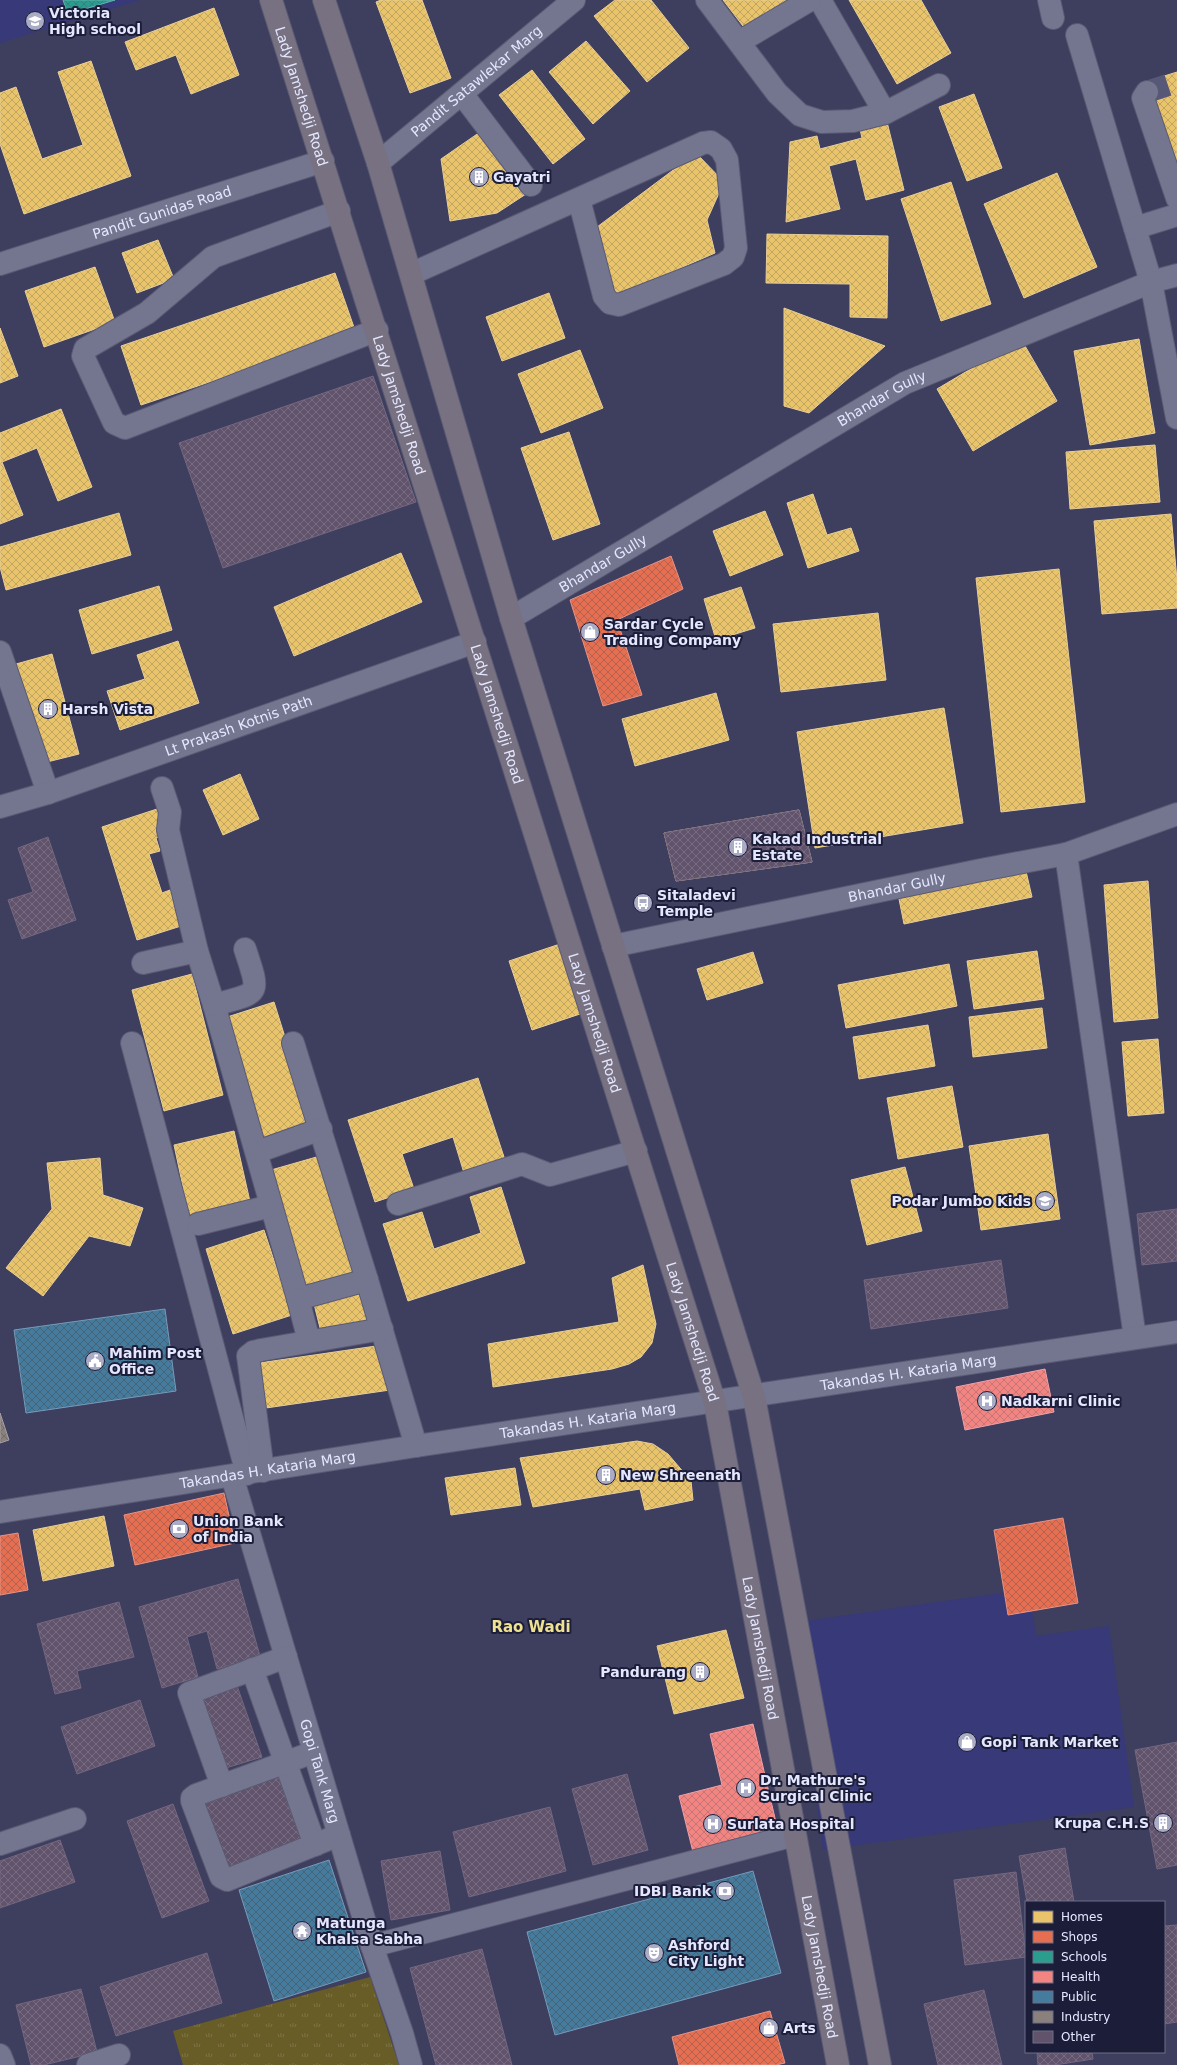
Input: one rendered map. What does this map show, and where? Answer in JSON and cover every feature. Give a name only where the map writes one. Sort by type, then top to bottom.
[{"type":"main road","name":"Lady Jamshedji Road","points":[[271,0],[377,330],[715,1403],[838,2065]]},
{"type":"main road","points":[[324,0],[378,163],[511,618],[754,1397],[880,2065]]},
{"type":"street","name":"Pandit Satawlekar Marg","points":[[378,163],[574,0]]},
{"type":"street","points":[[707,0],[777,93],[800,115],[822,122],[853,121],[885,113],[939,85]]},
{"type":"street","points":[[739,42],[810,0]]},
{"type":"street","points":[[820,0],[885,113]]},
{"type":"street","points":[[1076,35],[1151,282],[1177,418]]},
{"type":"street","points":[[1147,92],[1143,98],[1177,198]]},
{"type":"street","points":[[462,94],[531,186]]},
{"type":"street","points":[[411,274],[702,143],[711,142],[721,149],[726,160],[736,248],[734,257],[724,264],[619,305],[610,303],[604,296],[579,199]]},
{"type":"street","name":"Pandit Gunidas Road","points":[[0,264],[323,161]]},
{"type":"street","points":[[339,211],[213,257],[147,313],[85,349],[83,356],[114,423],[125,428],[377,330]]},
{"type":"street","points":[[1135,228],[1177,215]]},
{"type":"street","name":"Bhandar Gully","points":[[511,618],[905,383],[1151,282],[1177,275]]},
{"type":"street","name":"Lt Prakash Kotnis Path","points":[[0,807],[48,793],[475,642]]},
{"type":"street","points":[[2,663],[48,793]]},
{"type":"street","points":[[162,788],[170,812],[168,830],[197,951],[257,1152],[309,1341]]},
{"type":"street","name":"Bhandar Gully","points":[[613,946],[981,870],[1066,854],[1177,814]]},
{"type":"street","points":[[1066,854],[1135,1338]]},
{"type":"street","points":[[214,1005],[249,995],[254,991],[256,981],[245,949]]},
{"type":"street","points":[[143,963],[197,951]]},
{"type":"street","points":[[132,1043],[247,1474]]},
{"type":"street","points":[[293,1044],[321,1129],[416,1446]]},
{"type":"street","points":[[257,1152],[321,1129]]},
{"type":"street","points":[[398,1204],[522,1164],[550,1175],[636,1151]]},
{"type":"street","points":[[198,1224],[271,1206]]},
{"type":"street","points":[[298,1299],[367,1280]]},
{"type":"street","points":[[247,1474],[248,1356],[253,1352],[382,1329]]},
{"type":"street","name":"Takandas H. Kataria Marg","points":[[0,1512],[416,1446],[715,1403],[1177,1332]]},
{"type":"street","name":"Gopi Tank Marg","points":[[247,1474],[286,1658],[372,1946],[402,2033],[410,2065]]},
{"type":"street","points":[[222,1786],[189,1693],[286,1658]]},
{"type":"street","points":[[252,1670],[315,1845]]},
{"type":"street","points":[[314,1752],[192,1798],[221,1877],[227,1880],[339,1835]]},
{"type":"street","points":[[0,1844],[76,1819]]},
{"type":"street","points":[[372,1946],[796,1835]]},
{"type":"street","points":[[88,2065],[119,2055]]},
{"type":"street","points":[[0,2056],[4,2065]]},
{"type":"shaded area","name":"Victoria High school","points":[[0,0],[140,0],[0,43]]},
{"type":"shaded area","name":"Gopi Tank Market","points":[[1029,1589],[1036,1636],[1109,1626],[1134,1807],[823,1850],[792,1623]]},
{"type":"green space","points":[[370,1977],[399,2065],[183,2065],[173,2031]]},
{"type":"building: Homes","points":[[381,0],[422,0],[451,78],[410,93],[376,2]]},
{"type":"building: Homes","points":[[615,0],[651,0],[689,48],[647,82],[594,16]]},
{"type":"building: Homes","points":[[723,0],[786,0],[746,30]]},
{"type":"building: Homes","points":[[849,0],[921,0],[951,53],[897,84]]},
{"type":"building: Homes","points":[[214,8],[239,75],[191,94],[176,55],[136,70],[125,42]]},
{"type":"building: Homes","points":[[586,41],[630,91],[593,124],[549,72]]},
{"type":"building: Homes","points":[[91,61],[131,176],[24,214],[0,144],[0,93],[16,87],[42,159],[83,145],[58,72]]},
{"type":"building: Homes","points":[[532,70],[585,139],[553,164],[499,95]]},
{"type":"building: Homes","points":[[1177,72],[1177,182],[1145,82]]},
{"type":"building: Homes","points":[[974,94],[1002,168],[967,181],[939,107]]},
{"type":"building: Homes","points":[[886,118],[904,190],[866,200],[856,159],[829,166],[840,209],[786,222],[790,142],[817,136],[820,149],[862,138],[859,125]]},
{"type":"building: Homes","name":"Gayatri","points":[[483,130],[526,194],[497,213],[450,221],[441,159]]},
{"type":"building: Homes","points":[[696,153],[724,182],[707,220],[715,253],[616,296],[593,230]]},
{"type":"building: Homes","points":[[1057,173],[1097,267],[1024,298],[984,204]]},
{"type":"building: Homes","points":[[951,182],[991,304],[941,321],[901,199]]},
{"type":"building: Homes","points":[[767,234],[888,236],[887,318],[850,317],[850,284],[766,283]]},
{"type":"building: Homes","points":[[158,240],[174,279],[137,293],[122,253]]},
{"type":"building: Homes","points":[[95,267],[115,322],[44,347],[25,291]]},
{"type":"building: Homes","points":[[335,273],[356,333],[141,405],[121,346]]},
{"type":"building: Homes","points":[[549,293],[565,338],[502,361],[486,317]]},
{"type":"building: Homes","points":[[784,308],[885,346],[809,413],[784,406]]},
{"type":"building: Homes","points":[[0,328],[18,376],[0,383]]},
{"type":"building: Homes","points":[[1021,339],[1057,401],[973,451],[937,389]]},
{"type":"building: Homes","points":[[1139,339],[1155,433],[1090,445],[1074,351]]},
{"type":"building: Homes","points":[[580,350],[603,408],[541,433],[518,374]]},
{"type":"building: Homes","points":[[61,409],[92,487],[58,501],[37,448],[2,462],[23,515],[0,524],[0,433]]},
{"type":"building: Homes","points":[[569,432],[600,524],[553,540],[521,448]]},
{"type":"building: Homes","points":[[1155,445],[1160,502],[1070,509],[1066,452]]},
{"type":"building: Homes","points":[[813,494],[827,535],[851,528],[859,551],[808,568],[787,503]]},
{"type":"building: Homes","points":[[765,511],[783,555],[730,576],[713,531]]},
{"type":"building: Homes","points":[[119,513],[131,555],[6,590],[0,567],[0,547]]},
{"type":"building: Homes","points":[[1171,514],[1177,580],[1177,608],[1102,614],[1094,521]]},
{"type":"building: Homes","points":[[401,553],[422,602],[294,656],[274,607]]},
{"type":"building: Homes","points":[[1059,569],[1085,802],[1001,812],[976,578]]},
{"type":"building: Homes","points":[[159,586],[172,630],[92,654],[79,610]]},
{"type":"building: Homes","points":[[741,587],[755,628],[716,640],[704,599]]},
{"type":"building: Homes","points":[[878,613],[886,680],[781,692],[773,624]]},
{"type":"building: Homes","points":[[178,641],[199,703],[120,730],[107,691],[145,679],[137,655]]},
{"type":"building: Homes","name":"Harsh Vista","points":[[52,654],[79,754],[43,763],[16,664]]},
{"type":"building: Homes","points":[[716,693],[729,740],[635,766],[622,719]]},
{"type":"building: Homes","points":[[944,708],[963,823],[815,848],[797,732]]},
{"type":"building: Homes","points":[[240,774],[259,819],[223,835],[203,790]]},
{"type":"building: Homes","points":[[157,809],[165,835],[156,838],[160,851],[149,854],[162,893],[170,890],[181,926],[137,940],[102,827]]},
{"type":"building: Homes","name":"Kakad Industrial Estate","points":[[799,810],[812,862],[676,881],[664,833]]},
{"type":"building: Homes","points":[[1025,867],[1032,897],[904,924],[898,894]]},
{"type":"building: Homes","points":[[1148,881],[1158,1018],[1114,1022],[1104,885]]},
{"type":"building: Homes","points":[[566,942],[589,1011],[532,1030],[509,961]]},
{"type":"building: Homes","points":[[1037,951],[1044,999],[974,1009],[967,961]]},
{"type":"building: Homes","points":[[753,952],[763,983],[707,1000],[697,969]]},
{"type":"building: Homes","points":[[949,964],[957,1006],[846,1028],[838,985]]},
{"type":"building: Homes","points":[[192,974],[223,1095],[164,1111],[132,990]]},
{"type":"building: Homes","points":[[274,1002],[312,1123],[262,1139],[224,1018]]},
{"type":"building: Homes","points":[[1042,1008],[1047,1048],[973,1057],[969,1017]]},
{"type":"building: Homes","points":[[928,1025],[935,1066],[859,1079],[853,1037]]},
{"type":"building: Homes","points":[[1158,1039],[1164,1113],[1128,1116],[1122,1042]]},
{"type":"building: Homes","points":[[478,1078],[505,1160],[464,1173],[453,1137],[402,1154],[414,1189],[375,1202],[348,1120]]},
{"type":"building: Homes","points":[[952,1086],[963,1147],[898,1159],[887,1098]]},
{"type":"building: Homes","points":[[234,1131],[251,1206],[190,1220],[174,1145]]},
{"type":"building: Homes","points":[[1048,1134],[1060,1219],[981,1230],[969,1146]]},
{"type":"building: Homes","points":[[320,1156],[354,1274],[304,1288],[271,1170]]},
{"type":"building: Homes","points":[[100,1158],[103,1195],[143,1208],[130,1246],[89,1236],[43,1296],[6,1268],[52,1209],[47,1163]]},
{"type":"building: Homes","points":[[905,1167],[922,1231],[867,1245],[851,1180]]},
{"type":"building: Homes","points":[[501,1187],[525,1263],[408,1301],[383,1224],[422,1212],[434,1249],[481,1233],[470,1197]]},
{"type":"building: Homes","points":[[264,1230],[292,1315],[233,1334],[206,1249]]},
{"type":"building: Homes","points":[[643,1265],[656,1324],[652,1343],[641,1357],[629,1364],[612,1369],[493,1387],[488,1344],[619,1322],[612,1278]]},
{"type":"building: Homes","points":[[358,1287],[368,1323],[322,1336],[313,1300]]},
{"type":"building: Homes","points":[[383,1345],[390,1390],[259,1409],[252,1364]]},
{"type":"building: Homes","name":"New Shreenath","points":[[637,1441],[653,1444],[668,1454],[691,1481],[693,1500],[645,1510],[640,1489],[533,1507],[520,1458]]},
{"type":"building: Homes","points":[[515,1468],[521,1505],[451,1515],[445,1478]]},
{"type":"building: Homes","points":[[104,1516],[114,1566],[43,1581],[33,1530]]},
{"type":"building: Homes","name":"Pandurang","points":[[726,1630],[744,1698],[674,1714],[657,1646]]},
{"type":"building: Shops","points":[[671,556],[683,589],[617,620],[642,695],[603,706],[570,600]]},
{"type":"building: Shops","name":"Union Bank of India","points":[[224,1493],[235,1543],[135,1565],[124,1515]]},
{"type":"building: Shops","points":[[1063,1518],[1078,1603],[1008,1615],[994,1530]]},
{"type":"building: Shops","points":[[18,1533],[28,1590],[0,1595],[0,1536]]},
{"type":"building: Shops","points":[[770,2011],[785,2063],[776,2065],[679,2065],[672,2037]]},
{"type":"building: Schools","points":[[63,0],[115,0],[68,14]]},
{"type":"building: Health","points":[[1045,1369],[1054,1412],[965,1430],[956,1387]]},
{"type":"building: Health","points":[[753,1724],[778,1831],[693,1852],[679,1796],[722,1785],[710,1734]]},
{"type":"building: Public","name":"Mahim Post Office","points":[[165,1309],[176,1391],[26,1413],[14,1330]]},
{"type":"building: Public","name":"Matunga Khalsa Sabha","points":[[329,1860],[366,1972],[274,2001],[239,1890]]},
{"type":"building: Public","name":"Ashford City Light","points":[[753,1871],[781,1973],[555,2035],[527,1932]]},
{"type":"building: Industry","points":[[0,1413],[9,1440],[0,1443]]},
{"type":"building: Other","points":[[373,376],[416,502],[223,568],[179,443]]},
{"type":"building: Other","name":"Kakad Industrial Estate","points":[[799,810],[812,862],[676,881],[664,833]]},
{"type":"building: Other","points":[[48,837],[76,920],[22,939],[8,900],[33,892],[18,848]]},
{"type":"building: Other","points":[[1177,1209],[1177,1261],[1142,1265],[1137,1214]]},
{"type":"building: Other","points":[[1001,1260],[1008,1308],[871,1329],[864,1280]]},
{"type":"building: Other","points":[[238,1579],[260,1656],[217,1669],[207,1631],[187,1637],[198,1677],[162,1688],[139,1607]]},
{"type":"building: Other","points":[[119,1602],[134,1657],[77,1671],[81,1688],[55,1694],[37,1624]]},
{"type":"building: Other","points":[[235,1680],[262,1757],[226,1768],[198,1692]]},
{"type":"building: Other","points":[[140,1700],[155,1746],[77,1774],[61,1727]]},
{"type":"building: Other","name":"Krupa C.H.S","points":[[1177,1742],[1177,1865],[1157,1869],[1135,1750]]},
{"type":"building: Other","points":[[276,1771],[304,1848],[229,1875],[201,1798]]},
{"type":"building: Other","points":[[627,1774],[648,1850],[593,1865],[572,1789]]},
{"type":"building: Other","points":[[173,1804],[209,1901],[162,1918],[127,1821]]},
{"type":"building: Other","points":[[550,1807],[566,1871],[469,1897],[453,1832]]},
{"type":"building: Other","points":[[60,1840],[75,1882],[0,1908],[0,1861]]},
{"type":"building: Other","points":[[1065,1848],[1074,1901],[1027,1901],[1019,1856]]},
{"type":"building: Other","points":[[440,1851],[450,1910],[391,1920],[381,1861]]},
{"type":"building: Other","points":[[1016,1872],[1025,1957],[965,1965],[954,1880]]},
{"type":"building: Other","points":[[1177,1925],[1177,2022],[1165,2024],[1165,1926]]},
{"type":"building: Other","points":[[482,1949],[512,2065],[436,2065],[410,1968]]},
{"type":"building: Other","points":[[207,1953],[222,2003],[116,2036],[100,1987]]},
{"type":"building: Other","points":[[81,1989],[97,2052],[44,2065],[31,2065],[16,2005]]},
{"type":"building: Other","points":[[984,1990],[1002,2065],[938,2065],[924,2004]]},
{"type":"building: Other","points":[[1037,2053],[1092,2053],[1093,2059],[1055,2065],[1038,2065]]},
{"type":"tunnel","points":[[1147,92],[1177,82]]},
{"type":"place","name":"Victoria High school","points":[[35,21]]},
{"type":"place","name":"Gayatri","points":[[479,177]]},
{"type":"place","name":"Sardar Cycle Trading Company","points":[[590,632]]},
{"type":"place","name":"Harsh Vista","points":[[48,709]]},
{"type":"place","name":"Kakad Industrial Estate","points":[[738,847]]},
{"type":"place","name":"Sitaladevi Temple","points":[[643,903]]},
{"type":"place","name":"Podar Jumbo Kids","points":[[1045,1201]]},
{"type":"place","name":"Mahim Post Office","points":[[95,1361]]},
{"type":"place","name":"Nadkarni Clinic","points":[[987,1401]]},
{"type":"place","name":"New Shreenath","points":[[606,1475]]},
{"type":"place","name":"Union Bank of India","points":[[179,1529]]},
{"type":"place","name":"Pandurang","points":[[700,1672]]},
{"type":"place","name":"Gopi Tank Market","points":[[967,1742]]},
{"type":"place","name":"Dr. Mathure's Surgical Clinic","points":[[746,1788]]},
{"type":"place","name":"Krupa C.H.S","points":[[1163,1823]]},
{"type":"place","name":"Surlata Hospital","points":[[713,1824]]},
{"type":"place","name":"IDBI Bank","points":[[725,1891]]},
{"type":"place","name":"Matunga Khalsa Sabha","points":[[302,1931]]},
{"type":"place","name":"Ashford City Light","points":[[654,1953]]},
{"type":"place","name":"Arts","points":[[769,2028]]},
{"type":"district","name":"Rao Wadi","points":[[531,1627]]}]
